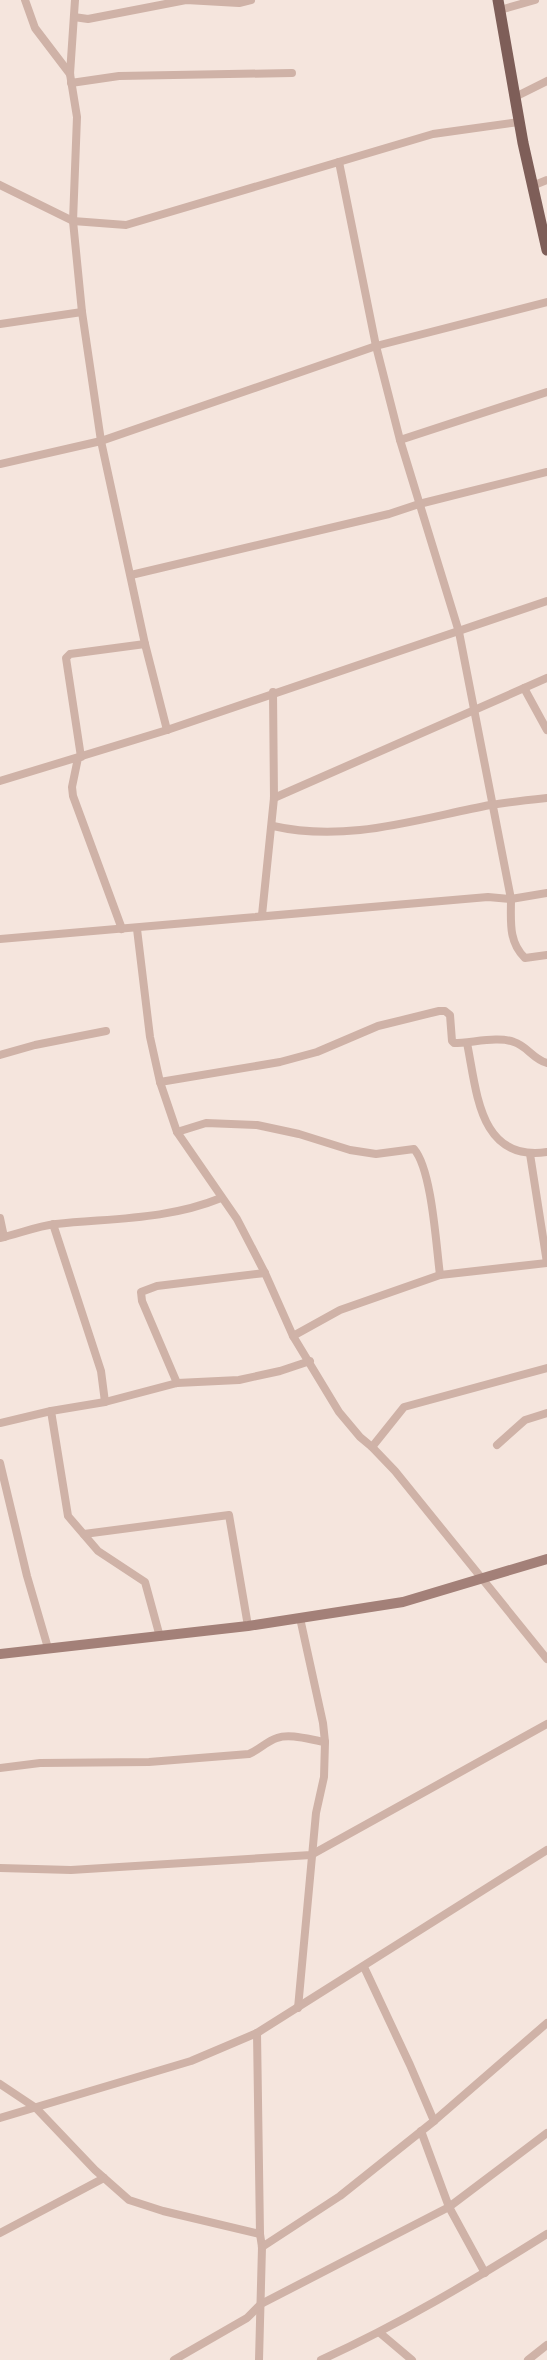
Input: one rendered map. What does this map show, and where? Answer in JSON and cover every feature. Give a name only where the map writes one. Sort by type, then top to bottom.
[{"type":"main road","points":[[499,5],[519,122],[547,250]]},
{"type":"street","points":[[25,0],[35,28],[70,74]]},
{"type":"street","points":[[75,0],[70,74],[77,117],[73,221],[82,312],[101,441],[145,644],[167,730]]},
{"type":"street","points":[[74,18],[88,19],[186,0],[240,2],[251,0]]},
{"type":"street","points":[[499,5],[535,0]]},
{"type":"street","points":[[71,83],[119,76],[292,73]]},
{"type":"street","points":[[515,96],[547,81]]},
{"type":"street","points":[[0,185],[73,221],[126,225],[433,134],[519,122]]},
{"type":"street","points":[[339,162],[376,346],[400,440],[458,632],[511,899],[511,932],[515,946],[525,958],[547,955]]},
{"type":"street","points":[[532,186],[547,180]]},
{"type":"street","points":[[0,464],[101,441],[376,346],[547,302]]},
{"type":"street","points":[[0,324],[82,312]]},
{"type":"street","points":[[400,440],[547,392]]},
{"type":"street","points":[[131,575],[389,514],[420,504],[547,472]]},
{"type":"street","points":[[0,781],[167,730],[273,692],[547,601]]},
{"type":"street","points":[[122,929],[73,796],[72,786],[79,758],[66,658],[70,654],[145,644]]},
{"type":"street","points":[[274,798],[547,678]]},
{"type":"street","points":[[524,688],[547,730]]},
{"type":"street","points":[[262,915],[273,826],[273,692]]},
{"type":"street","points":[[273,826],[297,832],[328,834],[394,826],[492,805],[547,798]]},
{"type":"street","points":[[0,939],[137,929],[262,915],[488,897],[511,899],[547,893]]},
{"type":"street","points":[[137,929],[150,1037],[160,1082],[177,1132],[237,1219],[265,1273],[293,1336],[310,1361],[339,1412],[360,1437],[395,1471],[547,1659]]},
{"type":"street","points":[[160,1082],[280,1062],[317,1052],[378,1026],[439,1011],[444,1011],[450,1015],[452,1041],[467,1043],[505,1040],[515,1042],[538,1061],[547,1063]]},
{"type":"street","points":[[0,1055],[35,1045],[106,1031]]},
{"type":"street","points":[[467,1043],[484,1117],[494,1134],[508,1148],[530,1154],[547,1152]]},
{"type":"street","points":[[177,1132],[206,1123],[257,1125],[299,1134],[350,1150],[376,1154],[414,1150],[421,1157],[429,1192],[440,1275]]},
{"type":"street","points":[[293,1336],[340,1310],[440,1275],[547,1263],[530,1154]]},
{"type":"street","points":[[0,1218],[2,1238],[53,1224],[142,1218],[196,1208],[221,1198]]},
{"type":"street","points":[[53,1224],[101,1371],[105,1402]]},
{"type":"street","points":[[177,1383],[142,1301],[141,1292],[157,1286],[265,1273]]},
{"type":"street","points":[[0,1423],[51,1411],[105,1402],[177,1383],[238,1380],[280,1371],[310,1361]]},
{"type":"street","points":[[372,1447],[404,1407],[547,1368]]},
{"type":"street","points":[[51,1411],[68,1516],[98,1551],[145,1582],[160,1637]]},
{"type":"street","points":[[497,1445],[525,1420],[547,1413]]},
{"type":"street","points":[[0,1463],[27,1576],[48,1648]]},
{"type":"street","points":[[84,1534],[229,1514],[248,1626]]},
{"type":"street","points":[[0,1654],[248,1626],[402,1602],[482,1580],[547,1559]]},
{"type":"street","points":[[298,2008],[311,1855],[316,1813],[324,1777],[325,1742],[323,1723],[300,1618]]},
{"type":"street","points":[[0,1868],[71,1870],[311,1855],[547,1724]]},
{"type":"street","points":[[0,1768],[40,1763],[149,1762],[249,1754],[262,1748],[271,1740],[285,1736],[325,1742]]},
{"type":"street","points":[[0,2118],[191,2061],[257,2032],[364,1967],[547,1850]]},
{"type":"street","points":[[364,1967],[410,2064],[434,2121]]},
{"type":"street","points":[[262,2247],[340,2196],[434,2121],[547,2023]]},
{"type":"street","points":[[257,2032],[260,2234],[262,2247],[259,2360]]},
{"type":"street","points":[[0,2084],[36,2108],[104,2178],[130,2200],[146,2206],[260,2234]]},
{"type":"street","points":[[420,2131],[449,2207],[485,2273]]},
{"type":"street","points":[[174,2360],[246,2318],[261,2304],[449,2207],[547,2133]]},
{"type":"street","points":[[0,2233],[104,2178]]},
{"type":"street","points":[[321,2360],[380,2333],[485,2273],[547,2234]]},
{"type":"street","points":[[380,2333],[412,2360]]},
{"type":"street","points":[[528,2360],[547,2345]]}]
